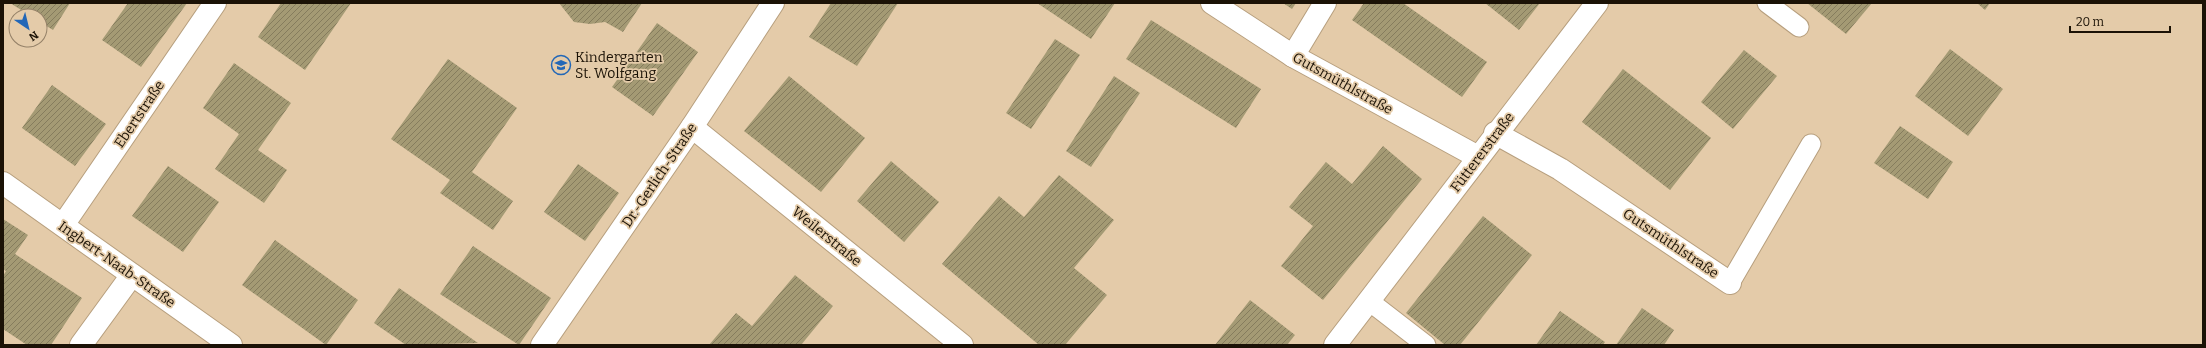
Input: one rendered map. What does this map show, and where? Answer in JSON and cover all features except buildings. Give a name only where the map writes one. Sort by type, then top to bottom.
[{"type":"street","name":"Ebertstraße","points":[[63,225],[215,3]]},
{"type":"street","name":"Dr.-Gerlich-Straße","points":[[542,345],[692,127],[773,3]]},
{"type":"street","name":"Gutsmüthlstraße","points":[[1212,3],[1294,56],[1478,157]]},
{"type":"street","points":[[1294,56],[1325,3]]},
{"type":"street","name":"Füttererstraße","points":[[1335,345],[1495,133],[1597,3]]},
{"type":"street","name":"Weilerstraße","points":[[692,127],[962,345]]},
{"type":"street","name":"Gutsmüthlstraße","points":[[1495,133],[1560,170],[1730,283]]},
{"type":"street","name":"Ingbert-Naab-Straße","points":[[3,183],[231,345]]},
{"type":"street","points":[[81,345],[132,274]]},
{"type":"lane","points":[[1767,3],[1799,27]]},
{"type":"lane","name":"Gutsmüthlstraße","points":[[1730,283],[1811,144]]},
{"type":"lane","points":[[1369,301],[1426,345]]},
{"type":"place","name":"Kindergarten St. Wolfgang","points":[[561,65]]}]
